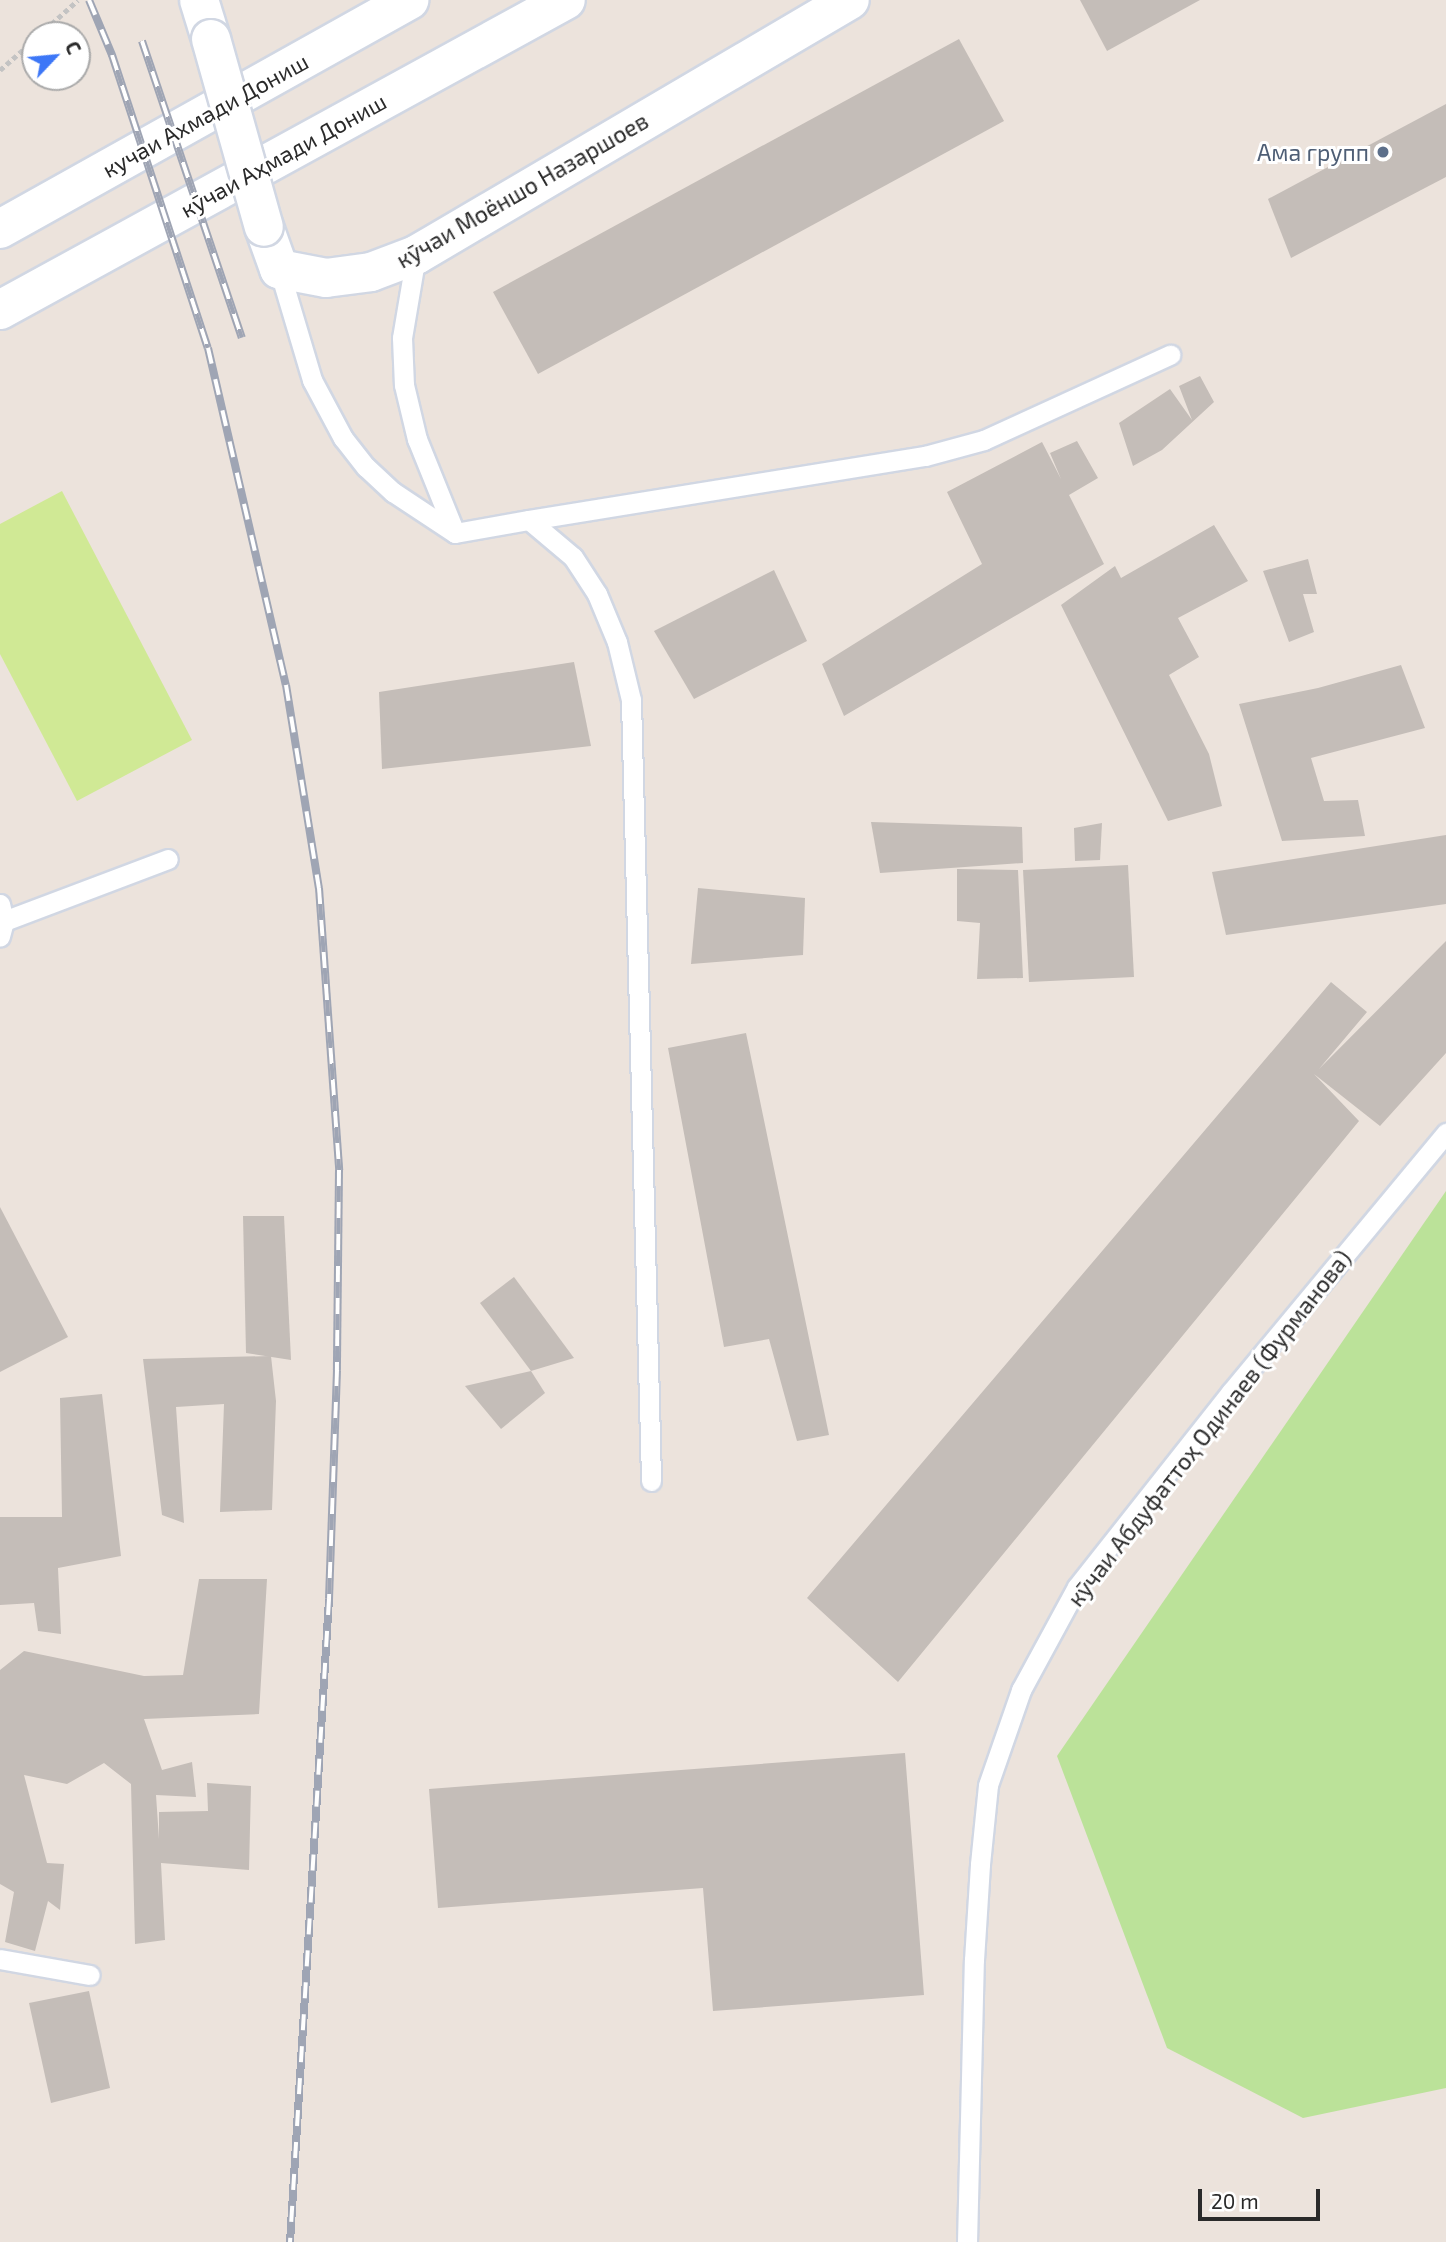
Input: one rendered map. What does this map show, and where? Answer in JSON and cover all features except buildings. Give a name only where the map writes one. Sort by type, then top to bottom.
[{"type":"street","points":[[198,0],[264,227],[279,269]]},
{"type":"street","name":"кучаи Ахмади Дониш","points":[[0,229],[409,0]]},
{"type":"street","name":"кӯчаи Аҳмади Дониш","points":[[0,310],[566,0]]},
{"type":"street","name":"кӯчаи Моёншо Назаршоев","points":[[279,269],[326,278],[372,272],[416,255],[850,0]]},
{"type":"lane","points":[[416,255],[402,338],[404,385],[417,439],[455,533]]},
{"type":"lane","points":[[279,269],[312,380],[343,438],[366,467],[393,492],[455,533],[925,456],[984,440],[1170,355]]},
{"type":"lane","points":[[530,520],[573,556],[597,594],[617,642],[631,700],[651,1481]]},
{"type":"lane","points":[[1,920],[167,859]]},
{"type":"lane","name":"кӯчаи Абдуфаттоҳ Одинаев (Фурманова)","points":[[967,2242],[974,1960],[980,1864],[988,1785],[1021,1690],[1077,1587],[1231,1392],[1446,1133]]},
{"type":"lane","points":[[0,1959],[89,1975]]},
{"type":"path","points":[[55,21],[78,0]]},
{"type":"path","points":[[0,70],[21,51]]},
{"type":"green space","points":[[62,491],[192,740],[77,801],[0,654],[0,524]]},
{"type":"green space","points":[[1446,1191],[1446,2088],[1303,2118],[1167,2048],[1057,1756]]},
{"type":"railway","points":[[89,0],[112,55],[208,348],[286,685],[319,888],[339,1170],[337,1370],[329,1599],[290,2242]]},
{"type":"railway","points":[[142,41],[242,338]]},
{"type":"place","name":"Ама групп","points":[[1383,152]]}]
